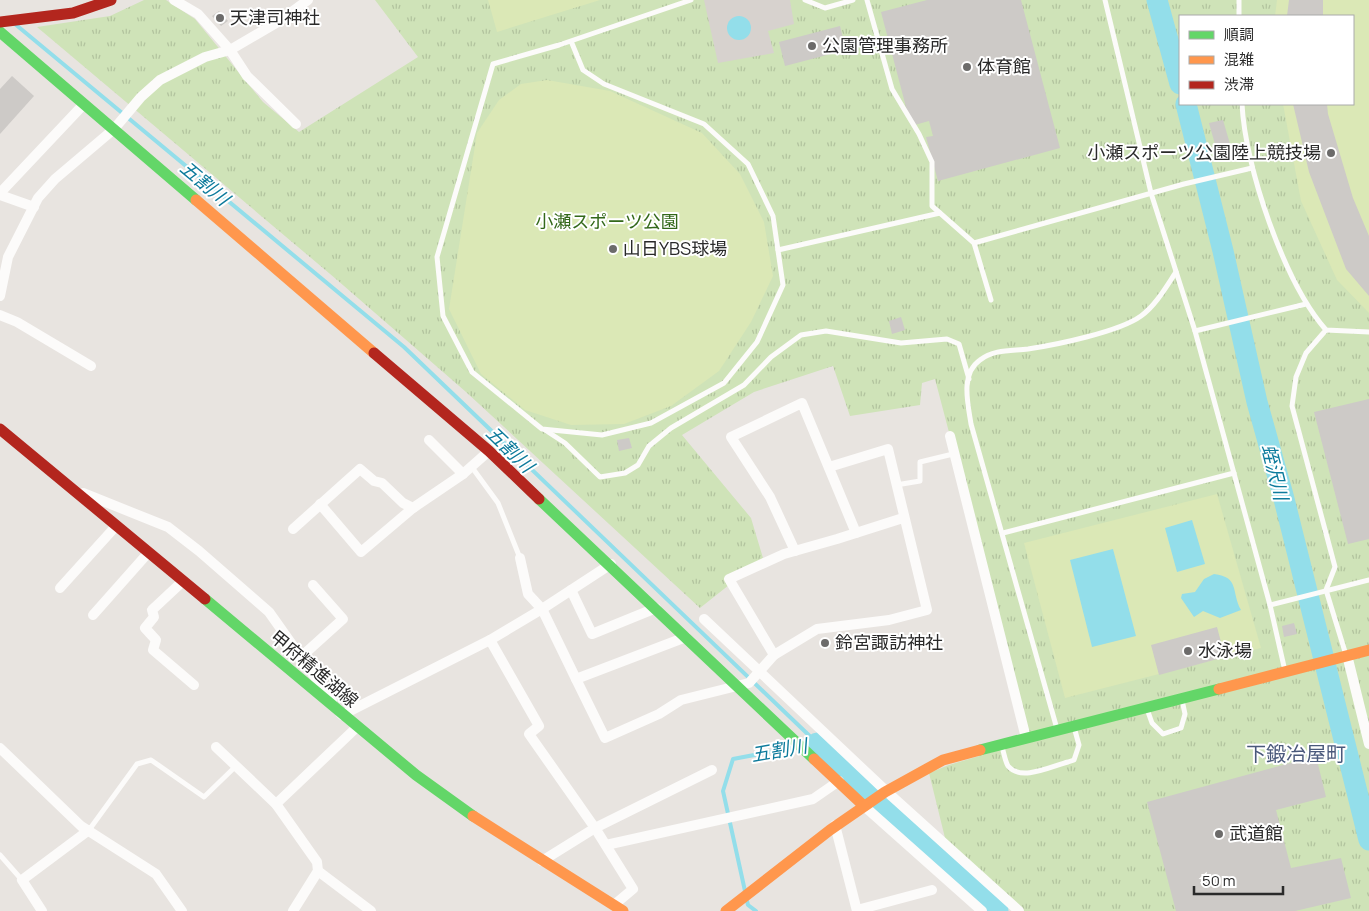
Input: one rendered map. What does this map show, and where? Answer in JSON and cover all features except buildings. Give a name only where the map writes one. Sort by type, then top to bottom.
[{"type":"street","points":[[0,22],[72,13],[112,0]]},
{"type":"street","points":[[174,0],[198,14],[230,50],[247,76],[296,124]]},
{"type":"street","points":[[0,296],[1,279],[8,257],[34,207],[55,179],[116,126],[141,96],[160,80],[205,57],[230,50],[278,22],[308,0]]},
{"type":"street","points":[[0,32],[84,105],[116,126],[489,451],[610,564],[736,687],[867,804],[982,911]]},
{"type":"street","points":[[34,207],[0,194],[84,105]]},
{"type":"street","points":[[0,316],[17,322],[91,366]]},
{"type":"street","points":[[795,551],[770,497],[731,437],[802,403],[856,533]]},
{"type":"street","name":"甲府精進湖線","points":[[0,429],[357,727],[459,806],[618,908]]},
{"type":"street","points":[[950,436],[1026,738]]},
{"type":"street","points":[[429,440],[463,474]]},
{"type":"street","points":[[520,558],[528,594],[542,609],[605,738],[659,714],[681,700],[749,683],[774,656],[816,629],[889,620],[926,610],[888,449],[828,467]]},
{"type":"street","points":[[320,504],[361,552],[413,508],[463,474],[489,451]]},
{"type":"street","points":[[292,529],[360,469],[374,481],[382,483],[403,503],[413,508]]},
{"type":"street","points":[[70,488],[168,527],[206,557],[269,612],[342,715],[490,640],[542,609],[610,564]]},
{"type":"street","points":[[774,656],[730,579],[795,551],[903,518]]},
{"type":"street","points":[[60,588],[116,526]]},
{"type":"street","points":[[93,615],[148,553]]},
{"type":"street","points":[[182,582],[152,610],[154,618],[145,628],[156,640],[153,650],[194,685]]},
{"type":"street","points":[[302,656],[343,619],[313,585]]},
{"type":"street","points":[[571,590],[592,634],[656,608]]},
{"type":"street","points":[[704,619],[758,673],[884,792],[1020,911]]},
{"type":"street","points":[[576,680],[686,637]]},
{"type":"street","points":[[490,640],[539,726],[529,734],[595,828],[633,889],[618,908]]},
{"type":"street","points":[[726,911],[835,825],[884,792],[943,760],[1369,650]]},
{"type":"street","points":[[1342,657],[1369,744]]},
{"type":"street","points":[[276,804],[357,727]]},
{"type":"street","points":[[216,747],[276,804],[317,862],[318,871],[293,911]]},
{"type":"street","points":[[0,748],[81,826],[156,874],[182,911]]},
{"type":"street","points":[[542,861],[595,828],[712,770]]},
{"type":"street","points":[[606,845],[813,799],[839,781]]},
{"type":"street","points":[[835,825],[857,910],[932,890]]},
{"type":"street","points":[[42,911],[22,880],[90,830]]},
{"type":"street","points":[[318,871],[371,911]]},
{"type":"lane","points":[[691,0],[571,41],[493,64],[437,257],[443,316],[472,372],[542,429],[565,443],[600,477],[625,473],[638,465],[649,446],[671,428],[744,385],[771,356],[801,335],[826,331],[901,343],[947,339],[959,344],[969,380]]},
{"type":"lane","points":[[805,0],[824,8],[853,0]]},
{"type":"lane","points":[[868,0],[892,89],[919,134],[932,162],[932,206],[974,242],[991,300]]},
{"type":"lane","points":[[1105,0],[1151,193],[1195,331],[1270,605],[1285,671]]},
{"type":"lane","points":[[1239,0],[1239,15]]},
{"type":"lane","points":[[542,429],[602,435],[651,423],[724,383],[758,342],[783,285],[774,216],[748,164],[704,124],[604,84],[583,70],[571,41]]},
{"type":"lane","points":[[1242,105],[1243,128],[1252,168],[1278,242],[1306,304],[1326,330],[1369,332]]},
{"type":"lane","points":[[974,242],[1184,184],[1252,168]]},
{"type":"lane","points":[[778,250],[940,213]]},
{"type":"lane","points":[[1057,730],[971,424],[966,390],[979,360],[988,355],[1002,351],[1054,344],[1122,325],[1140,316],[1156,302],[1176,272]]},
{"type":"lane","points":[[1195,331],[1255,318],[1306,304]]},
{"type":"lane","points":[[1326,330],[1306,353],[1296,377],[1292,406],[1335,567],[1326,590],[1342,657]]},
{"type":"lane","points":[[896,486],[920,481],[920,462],[953,454]]},
{"type":"lane","points":[[471,466],[498,502],[520,558]]},
{"type":"lane","points":[[1003,533],[1234,473]]},
{"type":"lane","points":[[1270,605],[1369,580]]},
{"type":"lane","points":[[1147,708],[1152,723],[1163,734],[1181,728],[1185,714],[1182,699]]},
{"type":"lane","points":[[1002,744],[1007,764],[1014,771],[1024,774],[1074,760],[1079,745],[1073,726]]},
{"type":"lane","points":[[90,830],[138,764],[151,760],[204,797],[236,766]]},
{"type":"lane","points":[[0,855],[22,880]]},
{"type":"green space","name":"小瀬スポーツ公園","points":[[144,0],[166,0],[195,19],[263,102],[299,132],[418,57],[375,0],[1369,0],[1369,911],[1023,911],[947,846],[929,773],[949,765],[1030,741],[935,379],[922,383],[920,405],[850,416],[833,366],[754,392],[682,435],[751,518],[763,558],[700,608],[466,392],[336,279],[37,27],[110,16]]},
{"type":"green space","points":[[488,0],[600,0],[497,32]]},
{"type":"green space","name":"小瀬スポーツ公園陸上競技場","points":[[1277,0],[1369,0],[1369,313],[1337,280],[1301,201],[1283,105],[1354,105],[1354,15],[1275,15]]},
{"type":"green space","name":"山日YBS球場","points":[[547,80],[610,91],[702,133],[740,174],[764,222],[773,276],[751,322],[719,371],[671,406],[624,424],[571,425],[525,410],[481,374],[449,309],[477,133],[499,100],[521,84]]},
{"type":"green space","points":[[1217,494],[1261,648],[1065,698],[1024,543]]},
{"type":"shaded area","points":[[704,0],[790,0],[794,24],[768,31],[774,53],[718,63]]},
{"type":"water","points":[[739,16],[748,19],[751,28],[748,37],[739,40],[730,37],[727,28],[730,19]]},
{"type":"water","points":[[1192,520],[1205,564],[1177,572],[1165,528]]},
{"type":"water","points":[[1113,549],[1136,636],[1092,647],[1070,560]]},
{"type":"water","points":[[1214,574],[1228,578],[1234,586],[1241,610],[1220,618],[1203,611],[1194,617],[1181,598],[1182,594],[1195,592],[1204,579]]},
{"type":"waterway","name":"蛭沢川","points":[[1157,0],[1179,80]]},
{"type":"waterway","name":"五割川","points":[[15,24],[404,347],[817,743],[805,746]]},
{"type":"waterway","name":"蛭沢川","points":[[1186,105],[1223,251],[1257,402],[1283,495],[1369,840]]},
{"type":"waterway","points":[[817,743],[998,911]]},
{"type":"waterway","name":"五割川","points":[[745,891],[723,791],[733,759],[796,747]]},
{"type":"waterway","name":"五割川","points":[[747,901],[748,905],[756,911]]},
{"type":"traffic: fast","points":[[0,32],[196,200]]},
{"type":"traffic: fast","points":[[539,499],[814,759]]},
{"type":"traffic: fast","points":[[205,599],[416,775],[473,816]]},
{"type":"traffic: fast","points":[[980,750],[1219,689]]},
{"type":"traffic: slow","points":[[196,200],[374,353]]},
{"type":"traffic: slow","points":[[1219,689],[1369,650]]},
{"type":"traffic: slow","points":[[726,911],[830,830],[885,792],[943,760],[980,750]]},
{"type":"traffic: slow","points":[[814,759],[864,806]]},
{"type":"traffic: slow","points":[[473,816],[623,911]]},
{"type":"traffic: jam","points":[[0,22],[73,13],[111,0]]},
{"type":"traffic: jam","points":[[374,353],[489,451],[539,499]]},
{"type":"traffic: jam","points":[[0,429],[205,599]]},
{"type":"place","name":"天津司神社","points":[[220,18]]},
{"type":"place","name":"公園管理事務所","points":[[812,46]]},
{"type":"place","name":"体育館","points":[[967,67]]},
{"type":"place","name":"小瀬スポーツ公園陸上競技場","points":[[1331,153]]},
{"type":"place","name":"山日YBS球場","points":[[613,249]]},
{"type":"place","name":"鈴宮諏訪神社","points":[[825,643]]},
{"type":"place","name":"水泳場","points":[[1188,651]]},
{"type":"place","name":"武道館","points":[[1219,834]]},
{"type":"district","name":"下鍛冶屋町","points":[[1296,754]]}]
